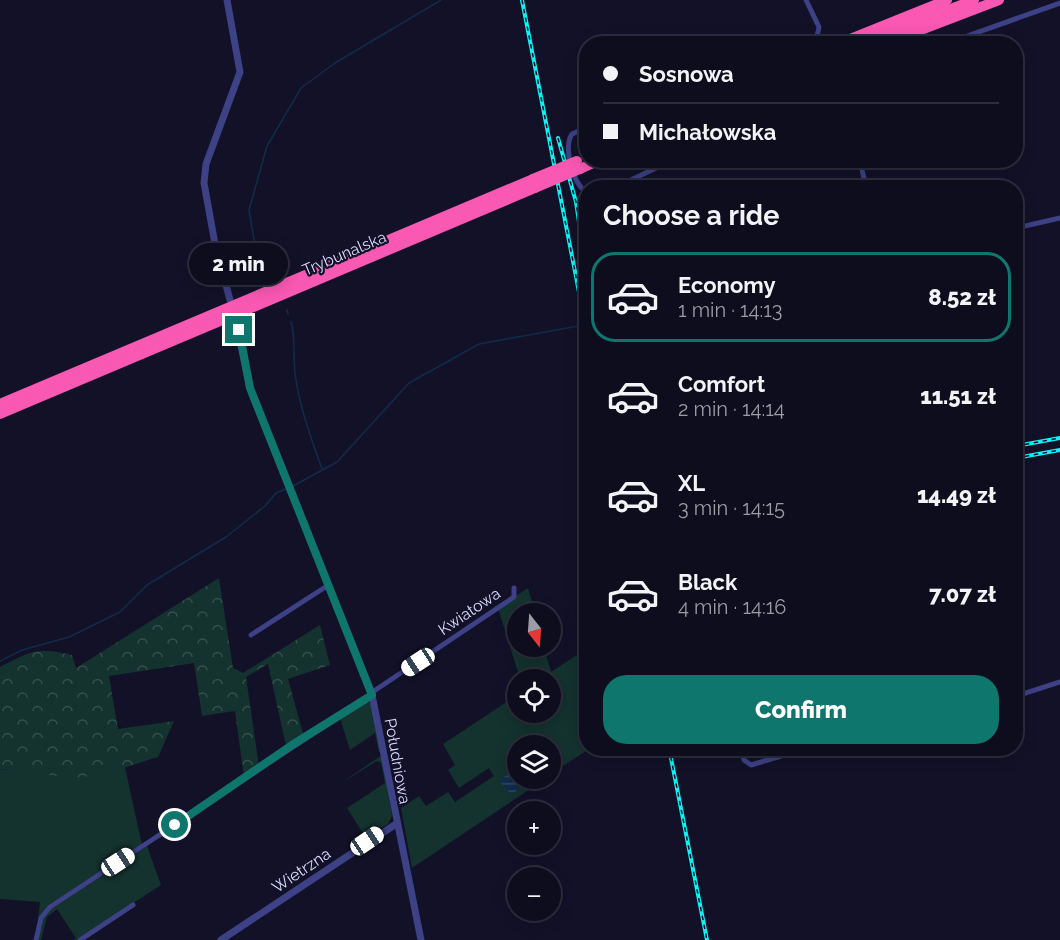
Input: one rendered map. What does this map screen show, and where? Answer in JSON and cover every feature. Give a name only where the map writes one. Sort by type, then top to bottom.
[{"type":"highway","points":[[858,36],[947,0]]},
{"type":"highway","points":[[881,36],[974,0]]},
{"type":"highway","points":[[905,36],[999,0]]},
{"type":"highway","name":"Trybunalska","points":[[0,414],[579,163]]},
{"type":"highway","name":"Trybunalska","points":[[0,404],[534,184]]},
{"type":"street","points":[[227,0],[240,72],[206,164],[204,183],[215,244],[230,300]]},
{"type":"street","points":[[806,0],[819,27],[817,36]]},
{"type":"street","points":[[967,36],[1060,3]]},
{"type":"street","points":[[579,131],[572,134],[568,144],[579,184]]},
{"type":"street","points":[[631,180],[656,168]]},
{"type":"street","points":[[1023,226],[1060,218]]},
{"type":"street","name":"Południowa","points":[[236,322],[250,388],[371,694],[421,940]]},
{"type":"street","points":[[251,635],[327,585]]},
{"type":"street","name":"Kwiatowa","points":[[371,694],[514,597],[514,588]]},
{"type":"street","points":[[1023,694],[1060,682]]},
{"type":"street","points":[[36,940],[44,912],[371,694]]},
{"type":"street","points":[[743,756],[744,760],[751,765],[781,756]]},
{"type":"street","name":"Wietrzna","points":[[221,940],[396,824]]},
{"type":"street","points":[[81,940],[133,905]]},
{"type":"green space","points":[[219,578],[233,668],[243,673],[320,625],[330,665],[288,679],[304,737],[290,747],[286,746],[268,664],[246,677],[259,767],[244,777],[235,711],[202,716],[194,663],[109,676],[118,729],[174,721],[158,757],[113,771],[77,777],[0,769],[0,667],[27,654],[50,651],[72,655],[76,668]]},
{"type":"green space","points":[[528,588],[532,603],[507,603],[507,637],[498,608]]},
{"type":"green space","points":[[579,654],[579,756],[561,767],[561,735],[507,735],[507,789],[530,789],[512,801],[507,801],[507,804],[412,868],[401,808],[419,796],[426,806],[448,792],[455,802],[494,776],[489,768],[459,788],[448,770],[455,765],[443,744],[507,702],[507,723],[561,723],[561,669],[556,669]]},
{"type":"green space","points":[[513,657],[547,657],[550,669],[517,669]]},
{"type":"green space","points":[[366,701],[372,704],[381,752],[379,752],[375,733],[350,750],[340,718]]},
{"type":"green space","points":[[382,755],[392,816],[388,824],[366,838],[347,808],[385,783],[381,763],[377,761],[341,783]]},
{"type":"green space","points":[[125,767],[142,845],[49,905],[38,920],[40,902],[0,899],[0,769],[35,771],[67,777]]},
{"type":"green space","points":[[147,846],[161,885],[77,940],[73,940],[76,938],[57,909],[47,917],[41,940],[38,940],[41,922],[48,911]]},
{"type":"water","points":[[507,775],[507,789],[519,789],[512,795],[499,781]]},
{"type":"waterway","points":[[267,266],[255,245],[249,210],[267,146],[301,88],[335,63],[441,0]]},
{"type":"waterway","points":[[287,310],[288,314]]},
{"type":"waterway","points":[[291,322],[299,398],[322,469]]},
{"type":"waterway","points":[[293,486],[337,462],[409,383],[479,344],[578,326]]},
{"type":"waterway","points":[[0,661],[22,650],[69,637],[120,612],[147,585],[226,537],[265,506],[276,493],[286,489]]},
{"type":"railway","points":[[522,0],[579,292]]},
{"type":"railway","points":[[558,138],[576,202],[579,222]]},
{"type":"railway","points":[[1023,445],[1060,438]]},
{"type":"railway","points":[[1023,457],[1060,450]]},
{"type":"railway","points":[[671,756],[707,940]]},
{"type":"route","points":[[175,825],[292,745],[372,695],[273,451],[250,388],[239,330]]}]
